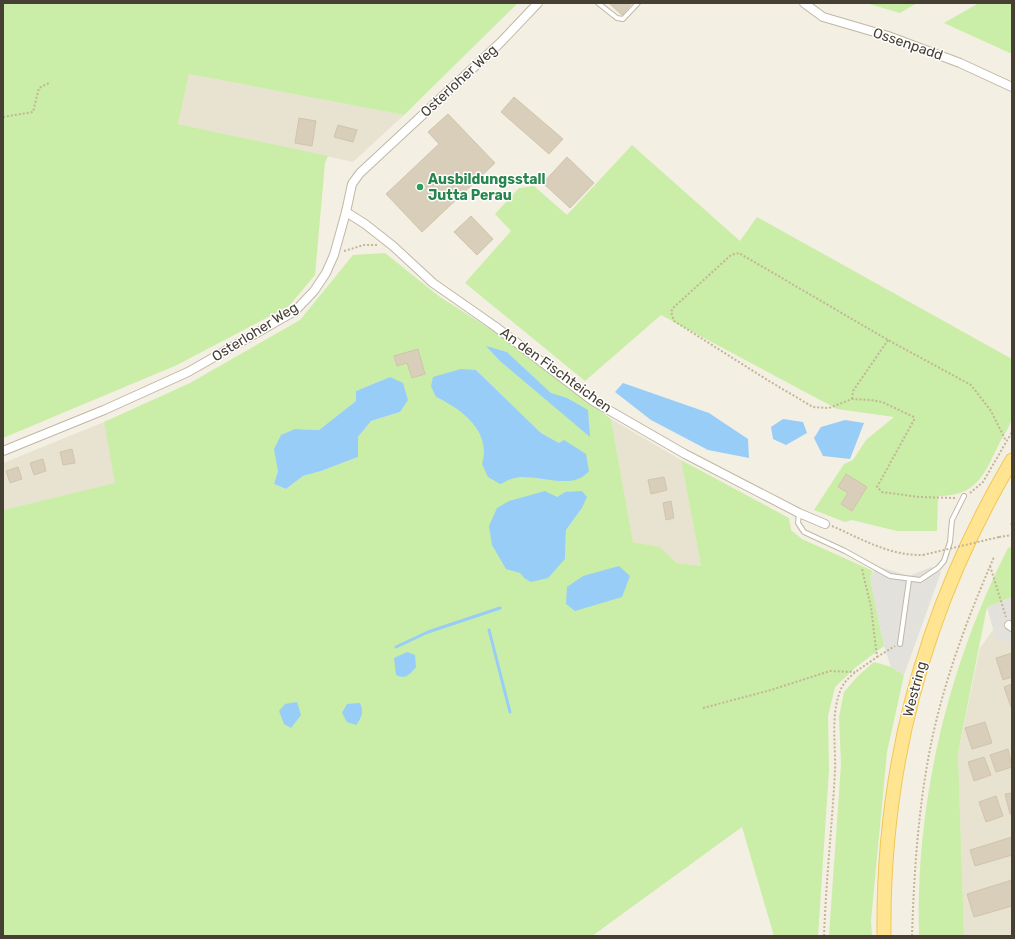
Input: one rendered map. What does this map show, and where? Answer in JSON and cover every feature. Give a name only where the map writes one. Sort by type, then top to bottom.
[{"type":"main road","name":"Westring","points":[[884,936],[884,898],[889,820],[898,759],[909,706],[936,617],[952,577],[989,500],[1012,460]]},
{"type":"street","name":"Osterloher Weg","points":[[3,451],[104,410],[188,372],[295,311],[314,291],[326,273],[334,255],[352,184],[360,173],[500,43],[538,3]]},
{"type":"street","name":"Ossenpadd","points":[[804,3],[823,17],[888,36],[960,63],[1012,87]]},
{"type":"street","name":"An den Fischteichen","points":[[346,212],[393,246],[432,283],[496,327],[593,401],[685,454],[799,513],[826,524]]},
{"type":"lane","points":[[598,3],[617,18],[623,18],[638,3]]},
{"type":"lane","points":[[799,513],[798,523],[804,532],[890,576],[909,580],[920,580],[929,575],[944,561],[950,542],[952,520],[964,496]]},
{"type":"lane","points":[[900,644],[909,580]]},
{"type":"path","points":[[3,117],[33,112],[39,88],[49,83]]},
{"type":"path","points":[[334,255],[364,245],[393,246]]},
{"type":"path","points":[[1006,441],[991,411],[971,386],[888,340],[739,253],[731,255],[673,308],[671,312],[674,321],[813,407],[829,408],[852,399],[882,402],[914,417],[914,420],[877,484],[879,491],[919,497],[953,499],[964,496],[983,482],[1012,432]]},
{"type":"path","points":[[852,399],[854,392],[888,340]]},
{"type":"path","points":[[826,524],[892,552],[907,556],[923,555],[1012,535]]},
{"type":"path","points":[[912,936],[918,826],[930,749],[951,668],[994,557]]},
{"type":"path","points":[[858,559],[871,607],[877,657]]},
{"type":"path","points":[[990,566],[1011,626]]},
{"type":"path","points":[[824,936],[826,877],[835,770],[834,716],[841,689],[855,672],[900,644]]},
{"type":"path","points":[[703,708],[771,690],[830,671],[855,672]]},
{"type":"shaded area","points":[[189,74],[404,115],[353,162],[178,124]]},
{"type":"shaded area","points":[[611,419],[681,460],[701,566],[677,563],[660,547],[633,542]]},
{"type":"shaded area","points":[[104,422],[116,483],[3,510],[3,463]]},
{"type":"shaded area","points":[[877,566],[909,576],[931,567],[941,572],[904,675],[891,667],[884,646],[870,578]]},
{"type":"shaded area","points":[[1012,597],[1012,643],[996,640],[987,607]]},
{"type":"shaded area","points":[[1012,604],[1012,936],[964,936],[958,753],[980,648]]},
{"type":"green space","points":[[3,3],[518,3],[404,115],[189,74],[178,124],[328,156],[325,163],[315,275],[289,306],[177,365],[3,438]]},
{"type":"green space","points":[[866,3],[917,3],[900,13]]},
{"type":"green space","points":[[979,3],[1012,3],[1012,54],[944,23]]},
{"type":"green space","points":[[632,145],[740,241],[757,217],[1012,359],[1013,403],[1012,417],[1007,430],[984,473],[978,481],[962,492],[938,496],[937,531],[897,531],[852,520],[845,522],[814,510],[844,464],[853,460],[866,440],[894,417],[837,409],[661,315],[585,381],[465,283],[511,231],[495,214],[519,188],[534,186],[567,215]]},
{"type":"green space","points":[[385,253],[440,297],[492,330],[611,419],[633,542],[660,547],[677,563],[701,566],[681,460],[789,518],[791,530],[802,539],[873,571],[870,578],[884,646],[856,667],[835,687],[828,716],[829,770],[818,936],[774,936],[742,827],[592,936],[3,936],[3,510],[115,483],[104,422],[190,383],[300,320],[353,255]],"holes":[[[487,347],[507,352],[551,393]],[[476,370],[541,433],[559,443],[549,480],[528,477],[512,478],[485,454],[484,442],[470,417],[451,404],[436,397]],[[390,377],[400,412],[371,421],[358,437],[358,457],[303,476],[286,489],[274,484],[295,429],[319,430],[356,401],[356,391]],[[565,492],[582,508],[566,530],[565,559],[524,578],[520,573],[557,497]]]},
{"type":"green space","points":[[1012,547],[1012,597],[987,607],[958,753],[964,936],[919,936],[919,886],[923,836],[930,786],[940,736],[952,688],[968,640],[987,593],[1008,548]]},
{"type":"green space","points":[[874,662],[891,667],[904,675],[887,752],[871,921],[872,936],[829,936],[841,764],[839,717],[844,692],[858,676]]},
{"type":"water","points":[[486,346],[507,352],[551,393],[567,398],[588,410],[590,437],[500,361]]},
{"type":"water","points":[[461,369],[476,370],[541,433],[559,443],[564,440],[586,454],[589,471],[581,477],[563,481],[521,477],[510,479],[500,484],[488,477],[482,464],[484,452],[483,442],[479,432],[465,415],[456,408],[436,397],[431,386],[433,377]]},
{"type":"water","points":[[390,377],[403,383],[408,400],[400,412],[371,421],[358,437],[358,457],[303,476],[286,489],[274,484],[278,471],[274,449],[281,435],[295,429],[319,430],[356,401],[356,391]]},
{"type":"water","points":[[623,383],[709,413],[748,439],[749,458],[708,450],[651,420],[615,392]]},
{"type":"water","points":[[783,419],[803,422],[807,433],[786,445],[773,439],[771,427]]},
{"type":"water","points":[[845,420],[864,423],[850,459],[823,456],[814,438],[821,427]]},
{"type":"water","points":[[545,491],[557,497],[565,492],[582,491],[587,497],[582,508],[566,530],[565,559],[548,578],[531,582],[524,578],[520,573],[506,569],[492,545],[489,526],[497,508],[509,501]]},
{"type":"water","points":[[619,566],[630,576],[622,597],[575,611],[566,604],[567,587],[583,576]]},
{"type":"water","points":[[407,652],[415,655],[416,667],[408,676],[402,677],[396,675],[394,658]]},
{"type":"water","points":[[297,702],[301,715],[291,728],[284,724],[279,711],[285,704]]},
{"type":"water","points":[[360,703],[362,712],[356,725],[347,722],[342,713],[347,704]]},
{"type":"building","points":[[609,3],[632,3],[622,15]]},
{"type":"building","points":[[514,97],[563,139],[549,154],[501,112]]},
{"type":"building","points":[[448,114],[495,163],[422,232],[386,194],[439,144],[428,132]]},
{"type":"building","points":[[299,118],[316,121],[312,146],[295,143]]},
{"type":"building","points":[[338,125],[357,130],[353,142],[334,137]]},
{"type":"building","points":[[567,157],[594,183],[570,208],[543,183]]},
{"type":"building","points":[[471,216],[493,239],[477,255],[454,232]]},
{"type":"building","points":[[418,349],[425,374],[412,378],[407,363],[397,366],[394,356]]},
{"type":"building","points":[[72,449],[75,463],[63,465],[60,452]]},
{"type":"building","points":[[43,459],[46,471],[34,475],[30,463]]},
{"type":"building","points":[[18,467],[22,479],[10,483],[6,471]]},
{"type":"building","points":[[846,474],[867,487],[852,511],[841,504],[848,493],[838,487]]},
{"type":"building","points":[[664,477],[667,490],[651,494],[648,480]]},
{"type":"building","points":[[671,501],[674,518],[666,520],[663,503]]},
{"type":"building","points":[[1012,653],[1012,677],[1003,680],[996,658]]},
{"type":"building","points":[[1012,684],[1012,707],[1011,707],[1004,687]]},
{"type":"building","points":[[985,722],[992,743],[972,749],[965,728]]},
{"type":"building","points":[[1008,749],[1012,767],[996,772],[990,755]]},
{"type":"building","points":[[984,757],[991,775],[974,781],[968,762]]},
{"type":"building","points":[[1012,793],[1012,813],[1010,814],[1005,794]]},
{"type":"building","points":[[996,796],[1003,816],[986,822],[979,802]]},
{"type":"building","points":[[1012,837],[1012,855],[975,866],[970,850]]},
{"type":"building","points":[[1012,880],[1012,906],[974,917],[967,894]]},
{"type":"waterway","points":[[396,647],[428,632],[500,608]]},
{"type":"waterway","points":[[489,630],[510,712]]},
{"type":"place","name":"Ausbildungsstall Jutta Perau","points":[[420,187]]}]
